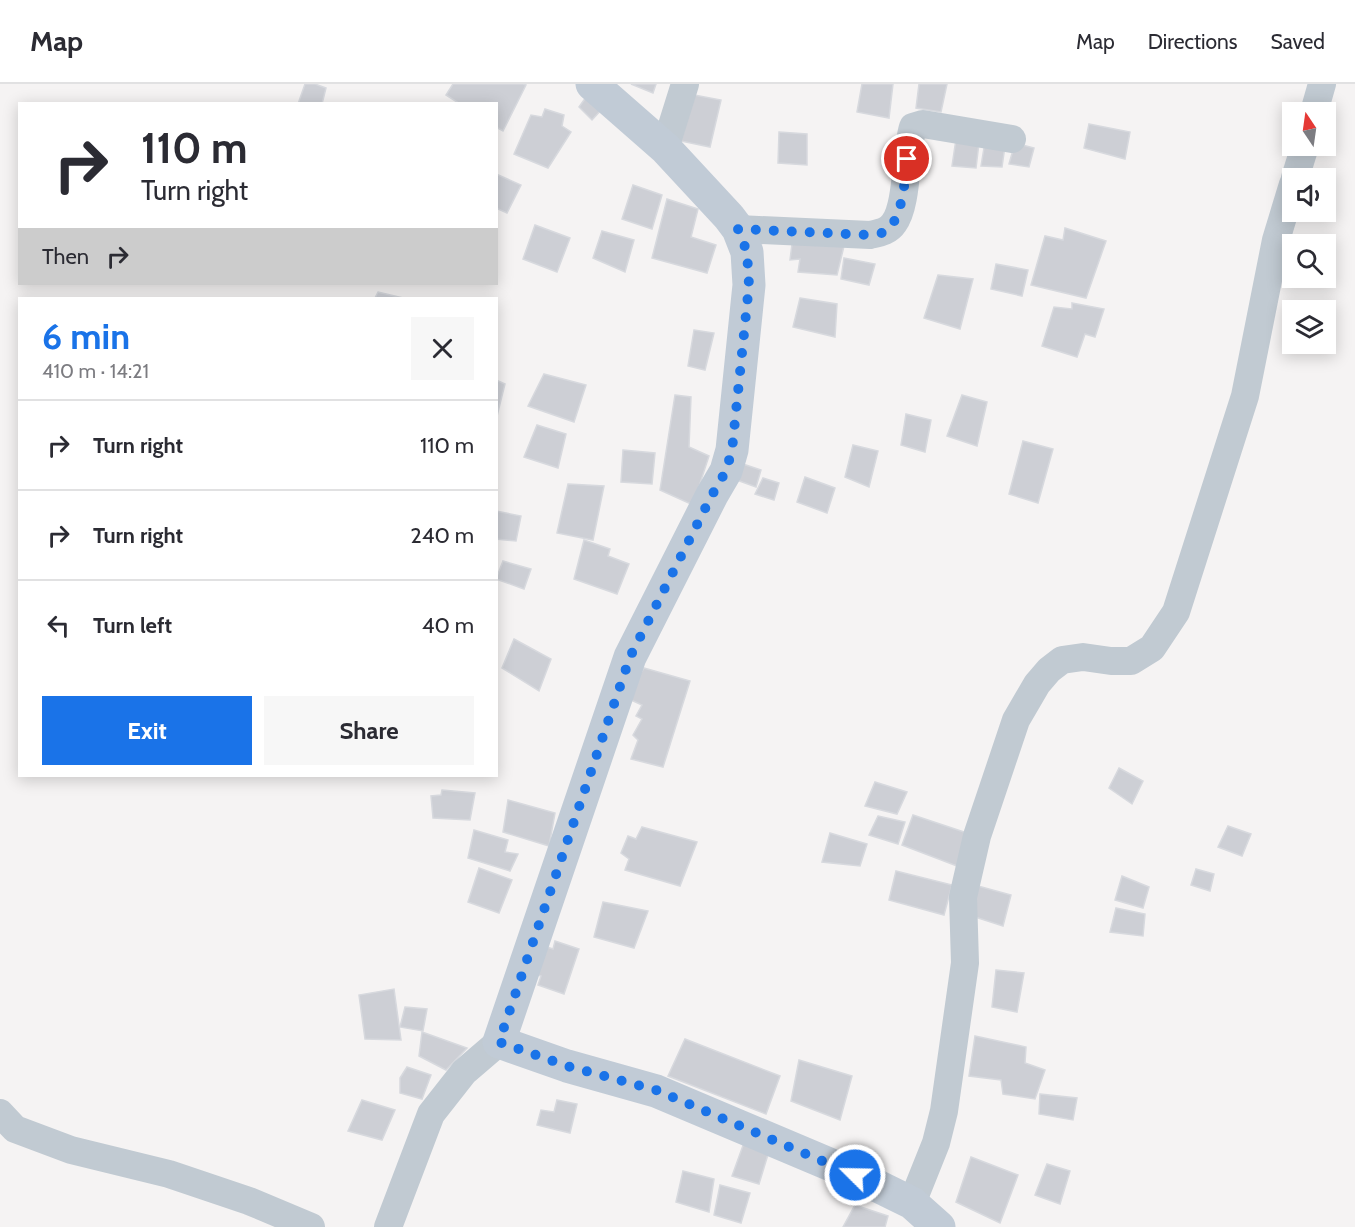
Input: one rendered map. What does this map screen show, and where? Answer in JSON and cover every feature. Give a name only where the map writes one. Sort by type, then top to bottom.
[{"type":"street","points":[[388,1227],[431,1114],[464,1072],[499,1042],[630,657],[726,471],[732,450],[749,285],[747,252],[738,229],[729,217],[665,148],[592,84]]},
{"type":"street","points":[[665,148],[685,84]]},
{"type":"street","points":[[1317,102],[1322,84]]},
{"type":"street","points":[[738,229],[859,235],[884,232],[894,223],[899,210],[909,138],[913,127],[923,124],[1012,139]]},
{"type":"street","points":[[912,1203],[936,1143],[944,1111],[965,963],[963,897],[977,836],[1016,720],[1037,684],[1062,660],[1083,657],[1131,661],[1152,648],[1176,612],[1245,396],[1282,220]]},
{"type":"street","points":[[499,1042],[567,1066],[656,1090],[855,1175],[912,1203],[939,1227]]},
{"type":"street","points":[[0,1113],[15,1129],[71,1150],[169,1174],[249,1201],[311,1227]]},
{"type":"building","points":[[305,84],[315,84],[326,88],[322,102],[299,102]]},
{"type":"building","points":[[453,84],[526,85],[503,131],[498,128],[498,102],[457,102],[446,95]]},
{"type":"building","points":[[631,84],[656,84],[653,93]]},
{"type":"building","points":[[862,84],[893,84],[889,118],[857,112]]},
{"type":"building","points":[[919,84],[947,84],[941,112],[916,108]]},
{"type":"building","points":[[589,93],[603,108],[592,120],[579,107]]},
{"type":"building","points":[[689,94],[721,100],[710,147],[676,140]]},
{"type":"building","points":[[545,109],[564,115],[562,126],[571,132],[548,168],[514,154],[531,115],[542,117]]},
{"type":"building","points":[[1089,124],[1130,132],[1125,159],[1084,148]]},
{"type":"building","points":[[779,132],[807,134],[807,165],[778,163]]},
{"type":"building","points":[[956,139],[979,143],[976,168],[952,166]]},
{"type":"building","points":[[985,142],[1005,146],[1002,167],[981,166]]},
{"type":"building","points":[[1015,143],[1034,148],[1029,167],[1009,164]]},
{"type":"building","points":[[498,175],[521,185],[507,213],[498,209]]},
{"type":"building","points":[[633,185],[662,195],[652,229],[622,219]]},
{"type":"building","points":[[667,199],[698,209],[691,237],[716,245],[707,273],[652,258]]},
{"type":"building","points":[[535,225],[570,238],[557,272],[523,259]]},
{"type":"building","points":[[1065,228],[1106,241],[1086,298],[1031,285],[1045,236],[1063,240]]},
{"type":"building","points":[[602,231],[634,240],[625,272],[593,258]]},
{"type":"building","points":[[793,236],[845,242],[837,275],[798,272],[800,259],[790,260]]},
{"type":"building","points":[[844,258],[875,264],[869,285],[841,279]]},
{"type":"building","points":[[996,264],[1028,270],[1022,296],[991,289]]},
{"type":"building","points":[[938,275],[973,279],[960,329],[924,318]]},
{"type":"building","points":[[378,292],[399,297],[376,297]]},
{"type":"building","points":[[800,298],[837,304],[835,337],[793,327]]},
{"type":"building","points":[[1072,303],[1104,309],[1095,337],[1085,334],[1077,357],[1042,346],[1054,307],[1072,309]]},
{"type":"building","points":[[694,330],[714,333],[705,370],[688,366]]},
{"type":"building","points":[[544,374],[586,385],[574,422],[528,406]]},
{"type":"building","points":[[498,381],[505,384],[498,412]]},
{"type":"building","points":[[675,395],[691,397],[689,447],[709,456],[693,505],[660,490]]},
{"type":"building","points":[[962,395],[987,402],[977,446],[947,436]]},
{"type":"building","points":[[906,414],[931,420],[925,452],[901,445]]},
{"type":"building","points":[[537,425],[566,434],[558,468],[524,457]]},
{"type":"building","points":[[1023,441],[1053,449],[1038,503],[1009,494]]},
{"type":"building","points":[[853,445],[878,451],[869,487],[845,477]]},
{"type":"building","points":[[623,450],[655,453],[652,484],[621,482]]},
{"type":"building","points":[[740,463],[761,470],[756,487],[734,479]]},
{"type":"building","points":[[805,477],[835,488],[827,513],[797,502]]},
{"type":"building","points":[[763,478],[779,483],[774,500],[755,494]]},
{"type":"building","points":[[568,484],[604,486],[593,540],[557,533]]},
{"type":"building","points":[[498,511],[521,516],[516,541],[498,539]]},
{"type":"building","points":[[584,540],[610,549],[608,556],[629,564],[617,594],[574,579]]},
{"type":"building","points":[[503,561],[531,569],[524,589],[498,580]]},
{"type":"building","points":[[514,639],[551,659],[539,691],[502,668]]},
{"type":"building","points":[[644,668],[690,681],[663,767],[631,759],[638,740],[633,735],[642,719],[636,716],[642,705],[631,700],[631,688]]},
{"type":"building","points":[[1119,768],[1143,781],[1132,804],[1109,788]]},
{"type":"building","points":[[875,782],[907,792],[897,814],[865,806]]},
{"type":"building","points":[[442,790],[475,793],[470,820],[433,818],[431,796],[441,795]]},
{"type":"building","points":[[508,800],[555,813],[549,846],[503,832]]},
{"type":"building","points":[[913,815],[970,834],[957,866],[902,845]]},
{"type":"building","points":[[878,816],[905,822],[898,844],[869,835]]},
{"type":"building","points":[[1228,826],[1251,834],[1242,856],[1218,847]]},
{"type":"building","points":[[642,827],[697,842],[680,886],[625,870],[629,859],[621,853],[628,836],[636,839]]},
{"type":"building","points":[[474,830],[508,840],[505,852],[518,854],[510,871],[468,858]]},
{"type":"building","points":[[830,833],[867,844],[860,866],[822,862]]},
{"type":"building","points":[[479,868],[512,880],[499,913],[468,902]]},
{"type":"building","points":[[1196,869],[1214,874],[1210,891],[1191,885]]},
{"type":"building","points":[[896,871],[952,885],[944,915],[889,900]]},
{"type":"building","points":[[1122,876],[1149,887],[1143,908],[1115,900]]},
{"type":"building","points":[[978,886],[1011,895],[1003,926],[969,915]]},
{"type":"building","points":[[603,902],[648,911],[634,948],[594,937]]},
{"type":"building","points":[[1116,908],[1145,914],[1143,936],[1110,932]]},
{"type":"building","points":[[555,941],[579,949],[564,994],[538,985],[541,976],[535,974],[544,946],[553,949]]},
{"type":"building","points":[[996,970],[1024,973],[1017,1012],[992,1007]]},
{"type":"building","points":[[394,989],[401,1040],[365,1039],[359,995]]},
{"type":"building","points":[[405,1007],[427,1009],[423,1031],[400,1027]]},
{"type":"building","points":[[422,1032],[467,1048],[446,1070],[419,1056]]},
{"type":"building","points":[[975,1036],[1026,1047],[1025,1063],[1045,1070],[1035,1099],[1003,1094],[1001,1080],[969,1076]]},
{"type":"building","points":[[685,1039],[780,1076],[766,1114],[668,1076]]},
{"type":"building","points":[[799,1060],[852,1076],[840,1120],[791,1101]]},
{"type":"building","points":[[407,1067],[431,1075],[422,1099],[400,1093],[400,1078]]},
{"type":"building","points":[[1040,1094],[1077,1098],[1073,1120],[1039,1114]]},
{"type":"building","points":[[362,1100],[395,1110],[382,1140],[348,1131]]},
{"type":"building","points":[[557,1100],[577,1104],[570,1133],[537,1125],[541,1110],[554,1112]]},
{"type":"building","points":[[745,1140],[770,1148],[759,1184],[732,1176]]},
{"type":"building","points":[[971,1157],[1018,1175],[1000,1223],[956,1202]]},
{"type":"building","points":[[1047,1164],[1070,1171],[1060,1204],[1035,1195]]},
{"type":"building","points":[[683,1171],[714,1179],[709,1212],[676,1202]]},
{"type":"building","points":[[720,1185],[750,1193],[741,1223],[714,1215]]},
{"type":"building","points":[[855,1205],[888,1216],[885,1227],[843,1227]]},
{"type":"route","points":[[855,1175],[656,1090],[540,1058],[499,1042],[630,657],[726,471],[732,450],[749,285],[747,252],[738,229],[870,235],[884,232],[894,223],[899,210],[907,159]]}]
